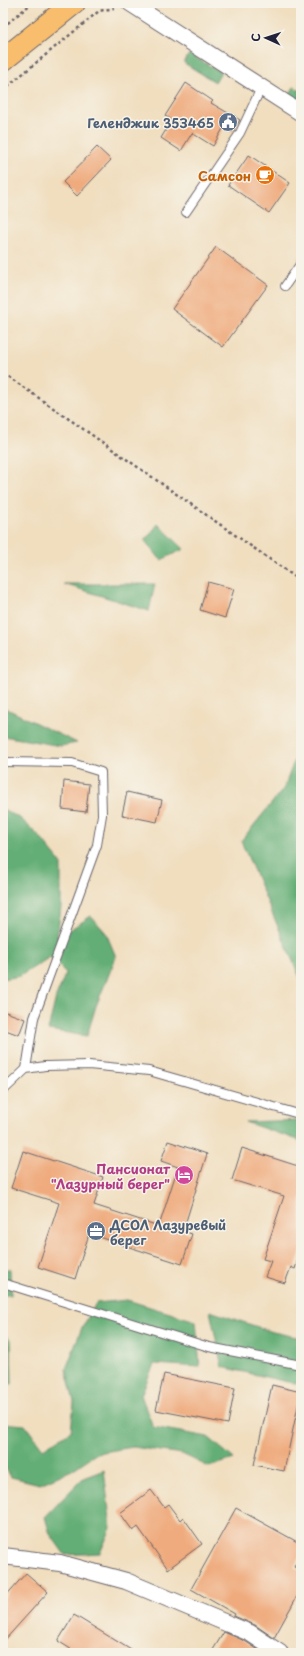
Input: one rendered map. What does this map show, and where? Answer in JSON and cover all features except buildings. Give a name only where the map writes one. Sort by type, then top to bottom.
[{"type":"main road","points":[[3,60],[74,3]]},
{"type":"street","points":[[122,5],[301,113]]},
{"type":"street","points":[[3,1556],[60,1563],[126,1582],[250,1633],[280,1653]]},
{"type":"lane","points":[[186,212],[240,133],[261,88]]},
{"type":"lane","points":[[285,286],[301,263]]},
{"type":"lane","points":[[3,762],[72,763],[101,772],[102,814],[97,845],[34,1018],[26,1069]]},
{"type":"lane","points":[[3,1091],[26,1069],[45,1066],[89,1065],[149,1071],[288,1111],[301,1113]]},
{"type":"lane","points":[[3,1283],[209,1347],[301,1365]]},
{"type":"path","points":[[3,27],[32,3]]},
{"type":"path","points":[[3,90],[99,11],[122,5]]},
{"type":"path","points":[[3,373],[301,581]]},
{"type":"green space","points":[[189,54],[221,72],[215,82],[184,63]]},
{"type":"green space","points":[[294,87],[301,91],[301,107],[287,98]]},
{"type":"green space","points":[[158,524],[184,549],[161,560],[145,541]]},
{"type":"green space","points":[[64,584],[155,584],[149,611]]},
{"type":"green space","points":[[3,707],[77,743],[61,746],[3,736]]},
{"type":"green space","points":[[301,743],[301,980],[241,841],[284,788]]},
{"type":"green space","points":[[3,809],[21,819],[39,836],[61,863],[61,907],[57,938],[91,916],[106,933],[116,957],[96,1006],[87,1036],[48,1030],[56,997],[66,973],[50,957],[20,976],[3,979]]},
{"type":"green space","points":[[301,1120],[301,1141],[245,1122]]},
{"type":"green space","points":[[3,1269],[10,1270],[11,1295],[3,1295]]},
{"type":"green space","points":[[127,1300],[196,1321],[200,1367],[154,1364],[141,1395],[153,1427],[208,1437],[234,1459],[209,1467],[182,1454],[133,1447],[97,1453],[72,1470],[40,1484],[11,1477],[3,1464],[3,1423],[25,1425],[43,1449],[71,1431],[74,1402],[66,1369],[81,1330],[96,1303]]},
{"type":"green space","points":[[210,1311],[273,1332],[301,1338],[301,1385],[222,1367]]},
{"type":"green space","points":[[3,1333],[11,1341],[12,1384],[3,1383]]},
{"type":"green space","points":[[104,1470],[111,1528],[100,1553],[65,1555],[50,1534],[45,1517],[83,1478]]},
{"type":"place","name":"Геленджик 353465","points":[[228,122]]},
{"type":"place","name":"Самсон","points":[[265,175]]},
{"type":"place","name":"Пансионат \"Лазурный берег\"","points":[[184,1175]]},
{"type":"place","name":"ДСОЛ Лазуревый берег","points":[[96,1231]]}]
